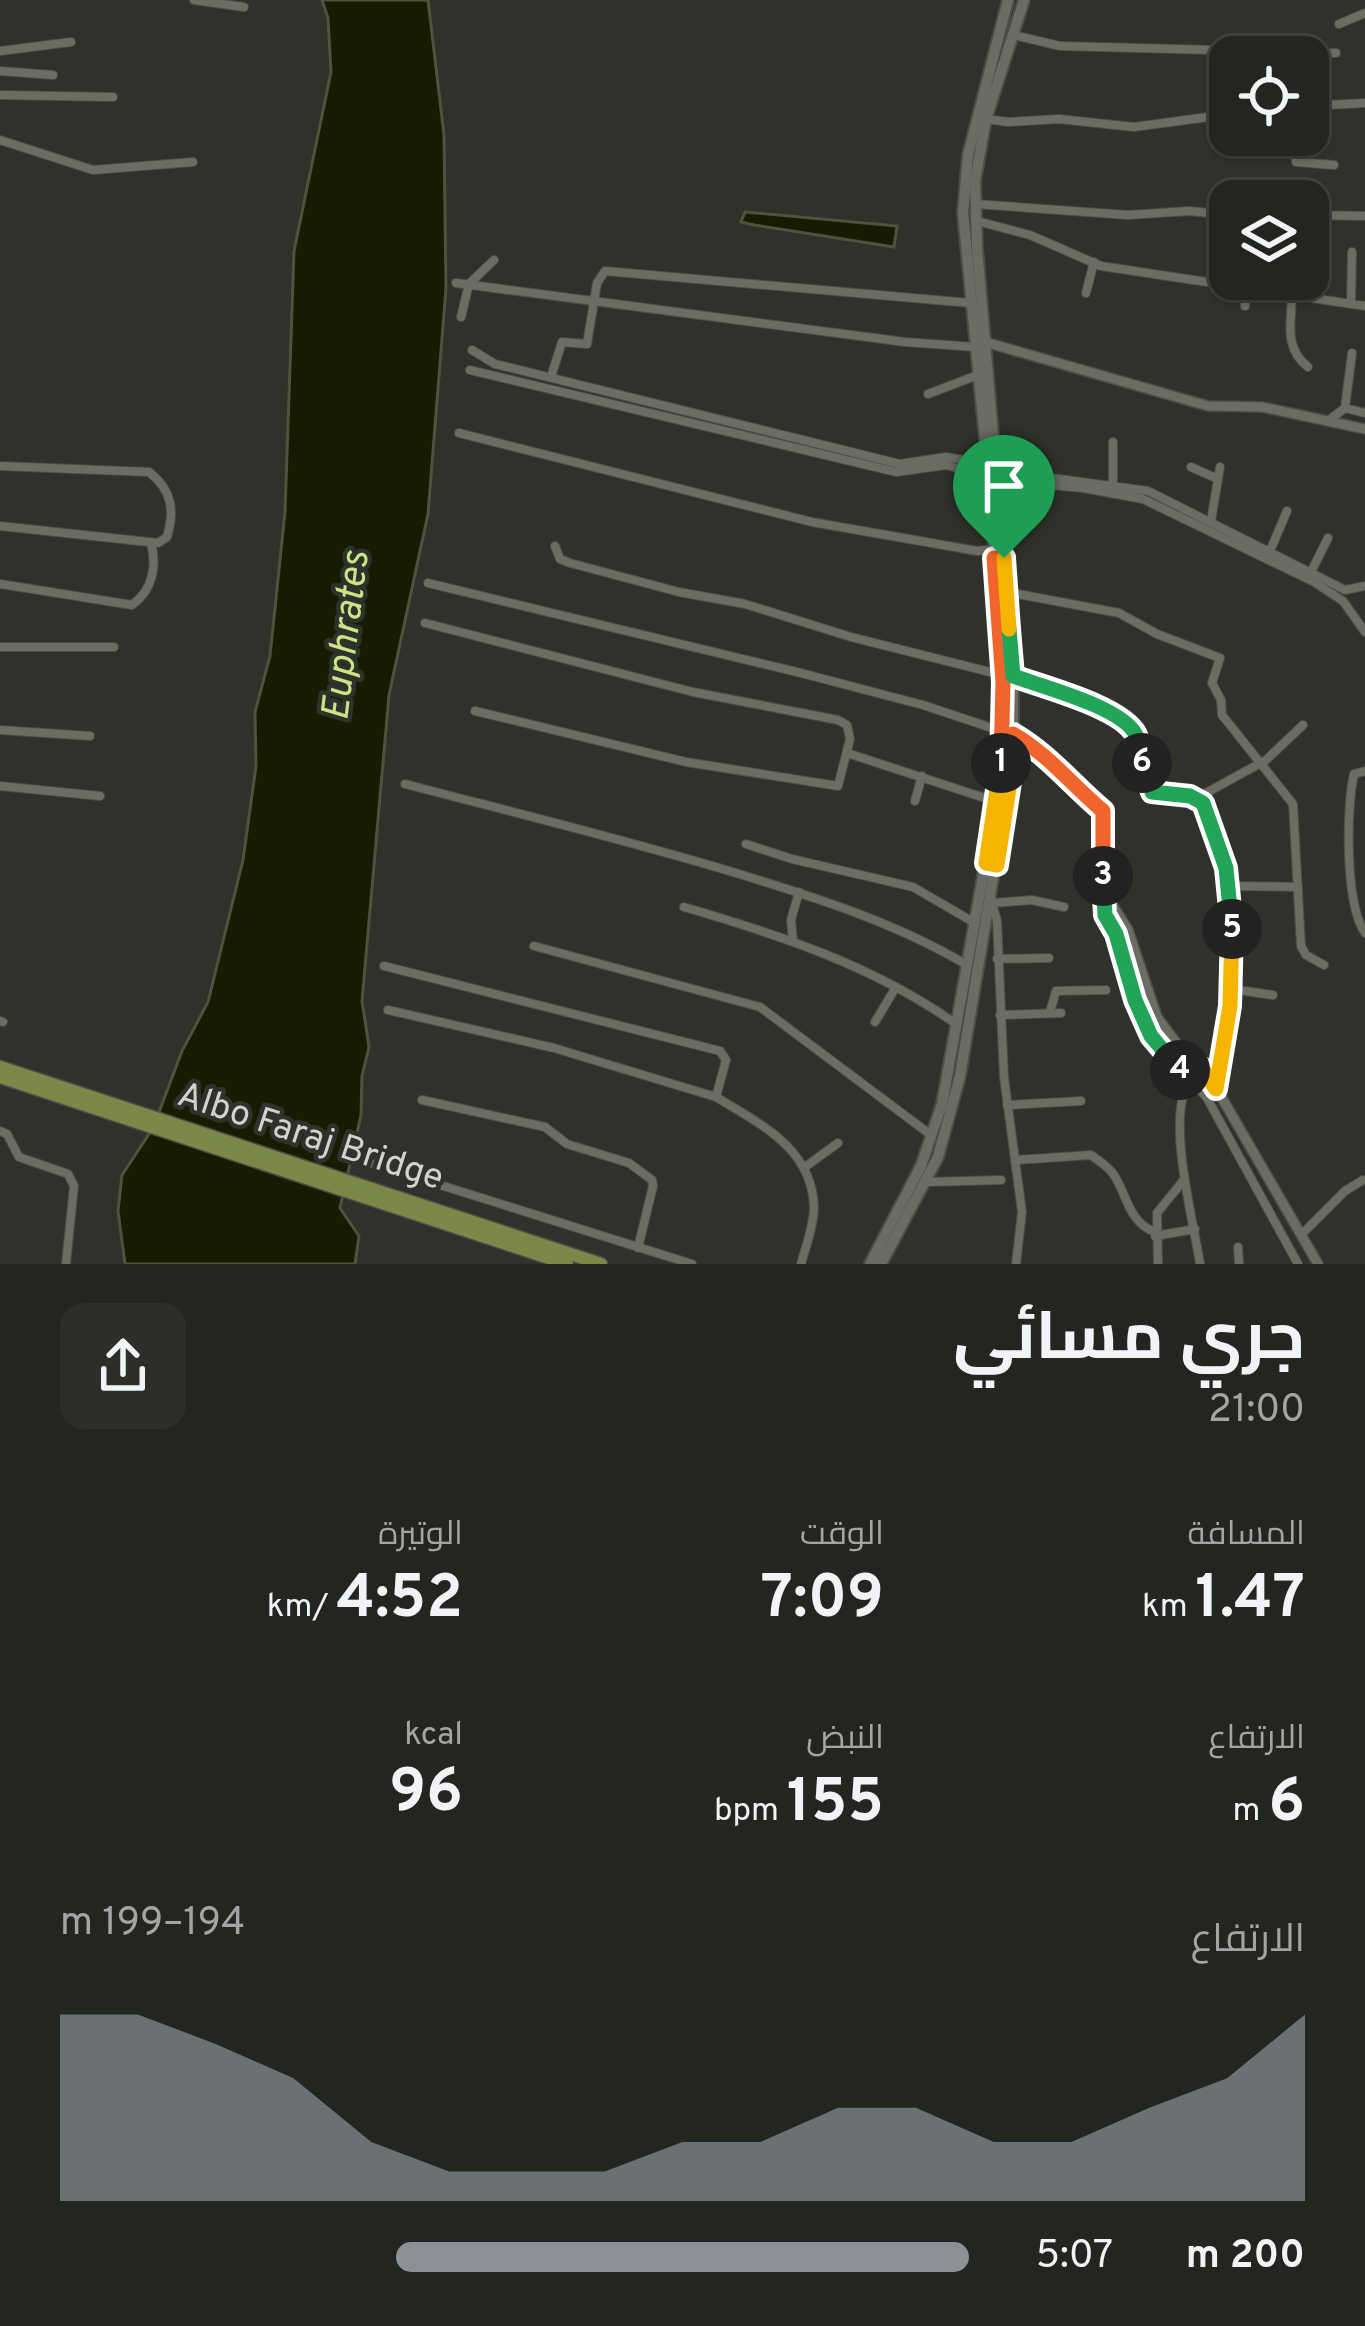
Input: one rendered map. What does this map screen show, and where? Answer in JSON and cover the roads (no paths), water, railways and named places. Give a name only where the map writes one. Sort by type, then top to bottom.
[{"type":"main road","points":[[993,472],[978,375],[980,344],[970,303],[963,213],[968,154],[1008,0]]},
{"type":"main road","points":[[1008,675],[980,344],[974,204],[986,118],[1024,0]]},
{"type":"main road","points":[[870,1264],[933,1136],[975,923],[1009,791],[1007,592],[998,555]]},
{"type":"main road","points":[[881,1264],[927,1182],[960,1076],[992,901],[991,864],[1008,733]]},
{"type":"main road","name":"Albo Faraj Bridge","points":[[0,1067],[567,1264]]},
{"type":"main road","name":"Albo Faraj Bridge","points":[[0,1077],[601,1264]]},
{"type":"street","points":[[194,0],[244,7]]},
{"type":"street","points":[[1339,24],[1365,13]]},
{"type":"street","points":[[1013,35],[1060,46],[1336,53]]},
{"type":"street","points":[[0,51],[70,42]]},
{"type":"street","points":[[0,71],[53,75]]},
{"type":"street","points":[[0,95],[113,97]]},
{"type":"street","points":[[1329,105],[1365,103]]},
{"type":"street","points":[[986,118],[1134,127],[1209,117]]},
{"type":"street","points":[[0,140],[93,170],[194,162]]},
{"type":"street","points":[[1296,156],[1296,162],[1334,164]]},
{"type":"street","points":[[974,204],[1128,215],[1209,212]]},
{"type":"street","points":[[1329,215],[1365,216]]},
{"type":"street","points":[[976,220],[1094,262],[1209,278]]},
{"type":"street","points":[[1351,303],[1352,252]]},
{"type":"street","points":[[461,317],[470,284],[494,260]]},
{"type":"street","points":[[1086,293],[1094,262]]},
{"type":"street","points":[[551,377],[562,342],[586,344],[597,283],[605,271],[970,303]]},
{"type":"street","points":[[456,283],[905,342],[980,344],[1208,406],[1262,407],[1365,429]]},
{"type":"street","points":[[1245,300],[1245,305]]},
{"type":"street","points":[[1292,300],[1290,341],[1293,352],[1309,367]]},
{"type":"street","points":[[1326,300],[1365,306]]},
{"type":"street","points":[[472,350],[495,364],[899,464],[946,458],[993,472],[1148,491],[1345,590],[1365,586]]},
{"type":"street","points":[[1329,420],[1345,408],[1352,353]]},
{"type":"street","points":[[470,370],[896,472],[946,465],[1143,499],[1314,581],[1343,601],[1365,632]]},
{"type":"street","points":[[928,394],[978,375]]},
{"type":"street","points":[[1345,408],[1365,413]]},
{"type":"street","points":[[459,433],[812,522],[998,555]]},
{"type":"street","points":[[1113,486],[1114,442]]},
{"type":"street","points":[[0,466],[149,472],[168,492],[172,515],[167,537],[151,543],[0,526]]},
{"type":"street","points":[[1191,467],[1218,479]]},
{"type":"street","points":[[1211,521],[1220,467]]},
{"type":"street","points":[[1270,551],[1287,511]]},
{"type":"street","points":[[1311,572],[1328,538]]},
{"type":"street","points":[[0,584],[132,604],[142,598],[152,577],[151,543]]},
{"type":"street","points":[[555,546],[560,559],[569,563],[746,604],[851,637],[1008,675],[1126,722],[1138,740],[1152,792],[1197,798],[1203,803],[1229,886],[1231,989],[1216,1089]]},
{"type":"street","points":[[428,583],[923,705],[1008,733],[1050,758],[1081,795],[1103,811],[1103,890],[1128,930],[1146,992],[1163,1027],[1216,1089],[1318,1264]]},
{"type":"street","points":[[1007,592],[1119,613],[1157,634],[1220,658],[1211,683],[1221,700],[1222,715],[1293,804],[1301,946],[1306,955],[1324,965]]},
{"type":"street","points":[[424,623],[693,692],[838,720],[849,731],[838,786],[663,757],[475,711]]},
{"type":"street","points":[[0,647],[114,647]]},
{"type":"street","points":[[1197,798],[1261,761],[1303,725]]},
{"type":"street","points":[[0,730],[90,736]]},
{"type":"street","points":[[828,758],[922,776],[997,802]]},
{"type":"street","points":[[1365,771],[1354,774],[1351,825],[1352,884],[1357,922],[1365,933]]},
{"type":"street","points":[[916,801],[922,776]]},
{"type":"street","points":[[405,784],[667,852],[799,892],[892,924],[968,965]]},
{"type":"street","points":[[0,786],[100,796]]},
{"type":"street","points":[[746,844],[913,887],[975,923]]},
{"type":"street","points":[[1229,886],[1298,887]]},
{"type":"street","points":[[793,941],[791,920],[799,892]]},
{"type":"street","points":[[1107,899],[1105,915],[1151,1036],[1192,1078],[1298,1264]]},
{"type":"street","points":[[1016,1264],[1022,1212],[1007,1105],[992,901],[1031,900],[1064,907]]},
{"type":"street","points":[[684,907],[793,941],[896,987],[957,1024]]},
{"type":"street","points":[[534,946],[760,1007],[933,1136]]},
{"type":"street","points":[[998,959],[1049,958]]},
{"type":"street","points":[[384,966],[720,1051],[726,1060],[716,1096]]},
{"type":"street","points":[[1125,967],[1140,968]]},
{"type":"street","points":[[875,1022],[896,987]]},
{"type":"street","points":[[1231,989],[1273,995]]},
{"type":"street","points":[[1050,1012],[1056,991],[1106,990]]},
{"type":"street","points":[[388,1010],[554,1048],[716,1096],[799,1154],[814,1211],[802,1264]]},
{"type":"street","points":[[1000,1015],[1061,1013]]},
{"type":"street","points":[[1151,1036],[1163,1027]]},
{"type":"street","points":[[1199,1264],[1180,1153],[1186,1085],[1202,1068]]},
{"type":"street","points":[[422,1100],[545,1127],[574,1148],[640,1168],[653,1186],[638,1248]]},
{"type":"street","points":[[1007,1105],[1082,1101]]},
{"type":"street","points":[[0,1130],[19,1157],[60,1168],[74,1186],[66,1264]]},
{"type":"street","points":[[805,1167],[838,1143]]},
{"type":"street","points":[[1015,1160],[1091,1154],[1112,1170],[1144,1228],[1155,1234],[1195,1229]]},
{"type":"street","points":[[367,1162],[692,1264]]},
{"type":"street","points":[[927,1182],[1001,1180]]},
{"type":"street","points":[[1158,1264],[1157,1213],[1184,1180]]},
{"type":"street","points":[[1301,1235],[1345,1191],[1363,1180]]},
{"type":"street","points":[[1238,1247],[1239,1264]]},
{"type":"water","name":"Euphrates","points":[[322,0],[428,0],[444,135],[446,288],[428,514],[389,695],[362,1001],[369,1047],[361,1115],[340,1208],[359,1236],[355,1264],[125,1264],[118,1211],[122,1175],[153,1128],[182,1051],[208,1002],[243,860],[256,766],[255,712],[270,656],[285,512],[294,251],[331,72],[328,18]]},
{"type":"water","points":[[745,212],[897,226],[894,247],[741,222]]}]
